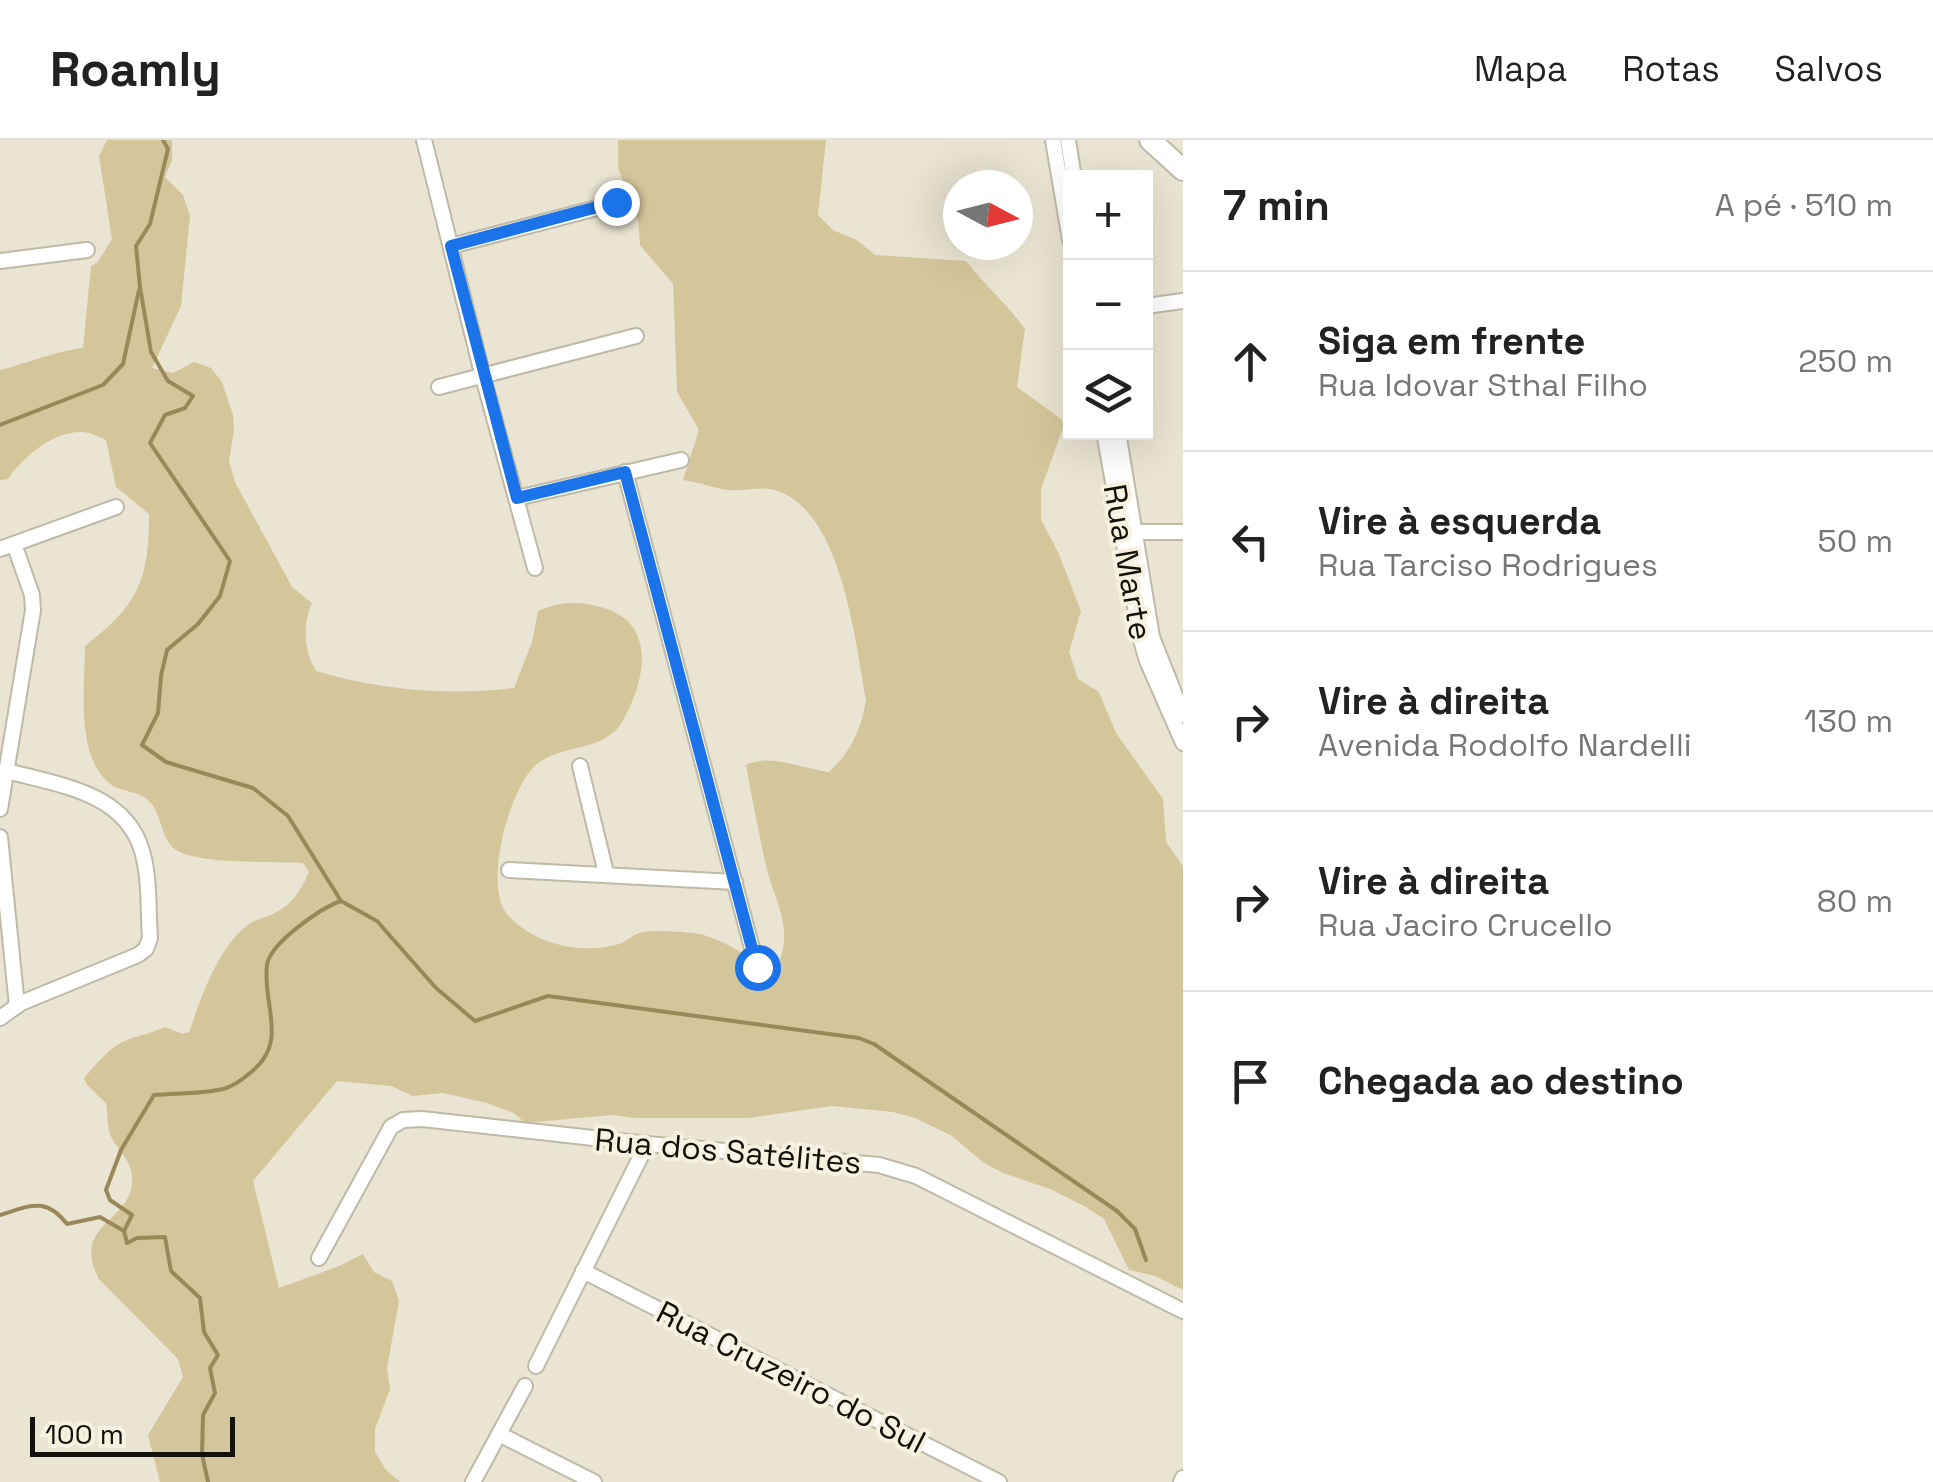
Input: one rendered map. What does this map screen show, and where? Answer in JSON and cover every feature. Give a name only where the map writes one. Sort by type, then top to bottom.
[{"type":"main road","points":[[1150,140],[1183,170]]},
{"type":"street","points":[[424,140],[534,568]]},
{"type":"street","points":[[1054,140],[1063,196]]},
{"type":"street","points":[[1068,140],[1073,170]]},
{"type":"street","points":[[451,246],[616,202]]},
{"type":"street","points":[[0,262],[86,250]]},
{"type":"street","points":[[1153,305],[1183,301]]},
{"type":"street","points":[[438,388],[636,336]]},
{"type":"street","name":"Rua Marte","points":[[1106,440],[1152,637],[1183,714]]},
{"type":"street","name":"Rua Marte","points":[[1119,440],[1137,624],[1147,662],[1183,743]]},
{"type":"street","points":[[517,498],[681,460]]},
{"type":"street","points":[[625,472],[757,967]]},
{"type":"street","points":[[0,809],[34,610],[32,595],[7,547],[116,507]]},
{"type":"street","points":[[1129,532],[1183,532]]},
{"type":"street","points":[[580,766],[606,873]]},
{"type":"street","points":[[0,1018],[16,1006],[138,955],[146,949],[150,938],[144,854],[135,832],[122,816],[90,794],[6,771]]},
{"type":"street","points":[[0,837],[16,1006]]},
{"type":"street","points":[[509,870],[734,882]]},
{"type":"street","name":"Rua dos Satélites","points":[[319,1258],[391,1128],[403,1120],[422,1119],[879,1165],[916,1176],[1183,1311]]},
{"type":"street","points":[[536,1366],[647,1144]]},
{"type":"street","name":"Rua Cruzeiro do Sul","points":[[583,1272],[998,1482]]},
{"type":"street","points":[[473,1482],[525,1386]]},
{"type":"street","points":[[500,1434],[594,1482]]},
{"type":"shaded area","points":[[107,140],[172,140],[172,160],[165,177],[183,195],[190,216],[181,306],[152,368],[173,373],[194,362],[211,368],[222,382],[233,415],[229,461],[235,482],[292,587],[312,603],[306,638],[316,671],[414,690],[514,688],[532,642],[538,611],[554,605],[586,604],[621,616],[633,628],[642,657],[636,691],[622,722],[604,739],[557,753],[536,765],[517,794],[502,838],[498,882],[500,901],[507,914],[544,940],[574,947],[619,944],[645,932],[693,933],[724,943],[775,971],[784,930],[766,866],[746,765],[776,761],[829,772],[854,739],[866,699],[841,580],[816,522],[797,502],[774,490],[728,490],[683,480],[699,430],[677,392],[673,284],[640,245],[638,220],[618,168],[618,140],[826,140],[818,215],[833,230],[857,240],[875,255],[966,261],[1025,329],[1017,387],[1063,423],[1041,489],[1041,520],[1081,611],[1069,652],[1078,679],[1099,692],[1116,733],[1163,799],[1166,842],[1183,866],[1183,1290],[1155,1276],[1129,1270],[1104,1219],[1086,1207],[1050,1189],[1003,1173],[984,1163],[952,1136],[893,1112],[832,1106],[749,1118],[612,1115],[525,1123],[514,1113],[487,1103],[443,1093],[413,1096],[391,1086],[337,1081],[253,1181],[279,1288],[363,1254],[374,1272],[392,1281],[399,1301],[387,1368],[390,1389],[375,1429],[375,1452],[386,1470],[400,1482],[160,1482],[148,1435],[183,1377],[178,1359],[99,1279],[92,1260],[97,1233],[124,1203],[132,1176],[110,1134],[106,1103],[84,1078],[120,1043],[165,1027],[183,1034],[189,1032],[225,950],[248,925],[291,902],[309,872],[303,863],[217,860],[185,854],[167,839],[150,802],[109,783],[98,771],[86,738],[84,719],[85,646],[117,618],[137,590],[146,557],[149,514],[116,487],[106,440],[85,432],[60,436],[30,454],[8,479],[0,480],[0,370],[83,348],[91,266],[98,262],[112,239],[99,156]]},
{"type":"waterway","points":[[163,140],[168,149],[150,224],[136,246],[140,287],[151,352],[168,381],[193,396],[185,408],[165,415],[150,443],[230,561],[220,596],[198,624],[167,650],[158,713],[142,745],[166,762],[253,788],[288,816],[341,901],[377,921],[436,988],[475,1021],[548,996],[859,1038],[874,1044],[1117,1211],[1135,1229],[1146,1260]]},
{"type":"waterway","points":[[0,425],[103,385],[123,364],[139,290]]},
{"type":"waterway","points":[[208,1482],[202,1454],[203,1415],[215,1393],[210,1368],[218,1355],[204,1332],[200,1298],[171,1271],[165,1237],[137,1238],[127,1243],[124,1231],[132,1215],[110,1200],[106,1190],[121,1150],[154,1095],[223,1089],[241,1080],[262,1061],[272,1036],[266,980],[270,956],[298,927],[341,901]]},
{"type":"waterway","points":[[0,1215],[44,1206],[67,1224],[100,1217],[124,1231]]},
{"type":"route","points":[[616,202],[451,246],[517,498],[625,472],[757,967]]}]
